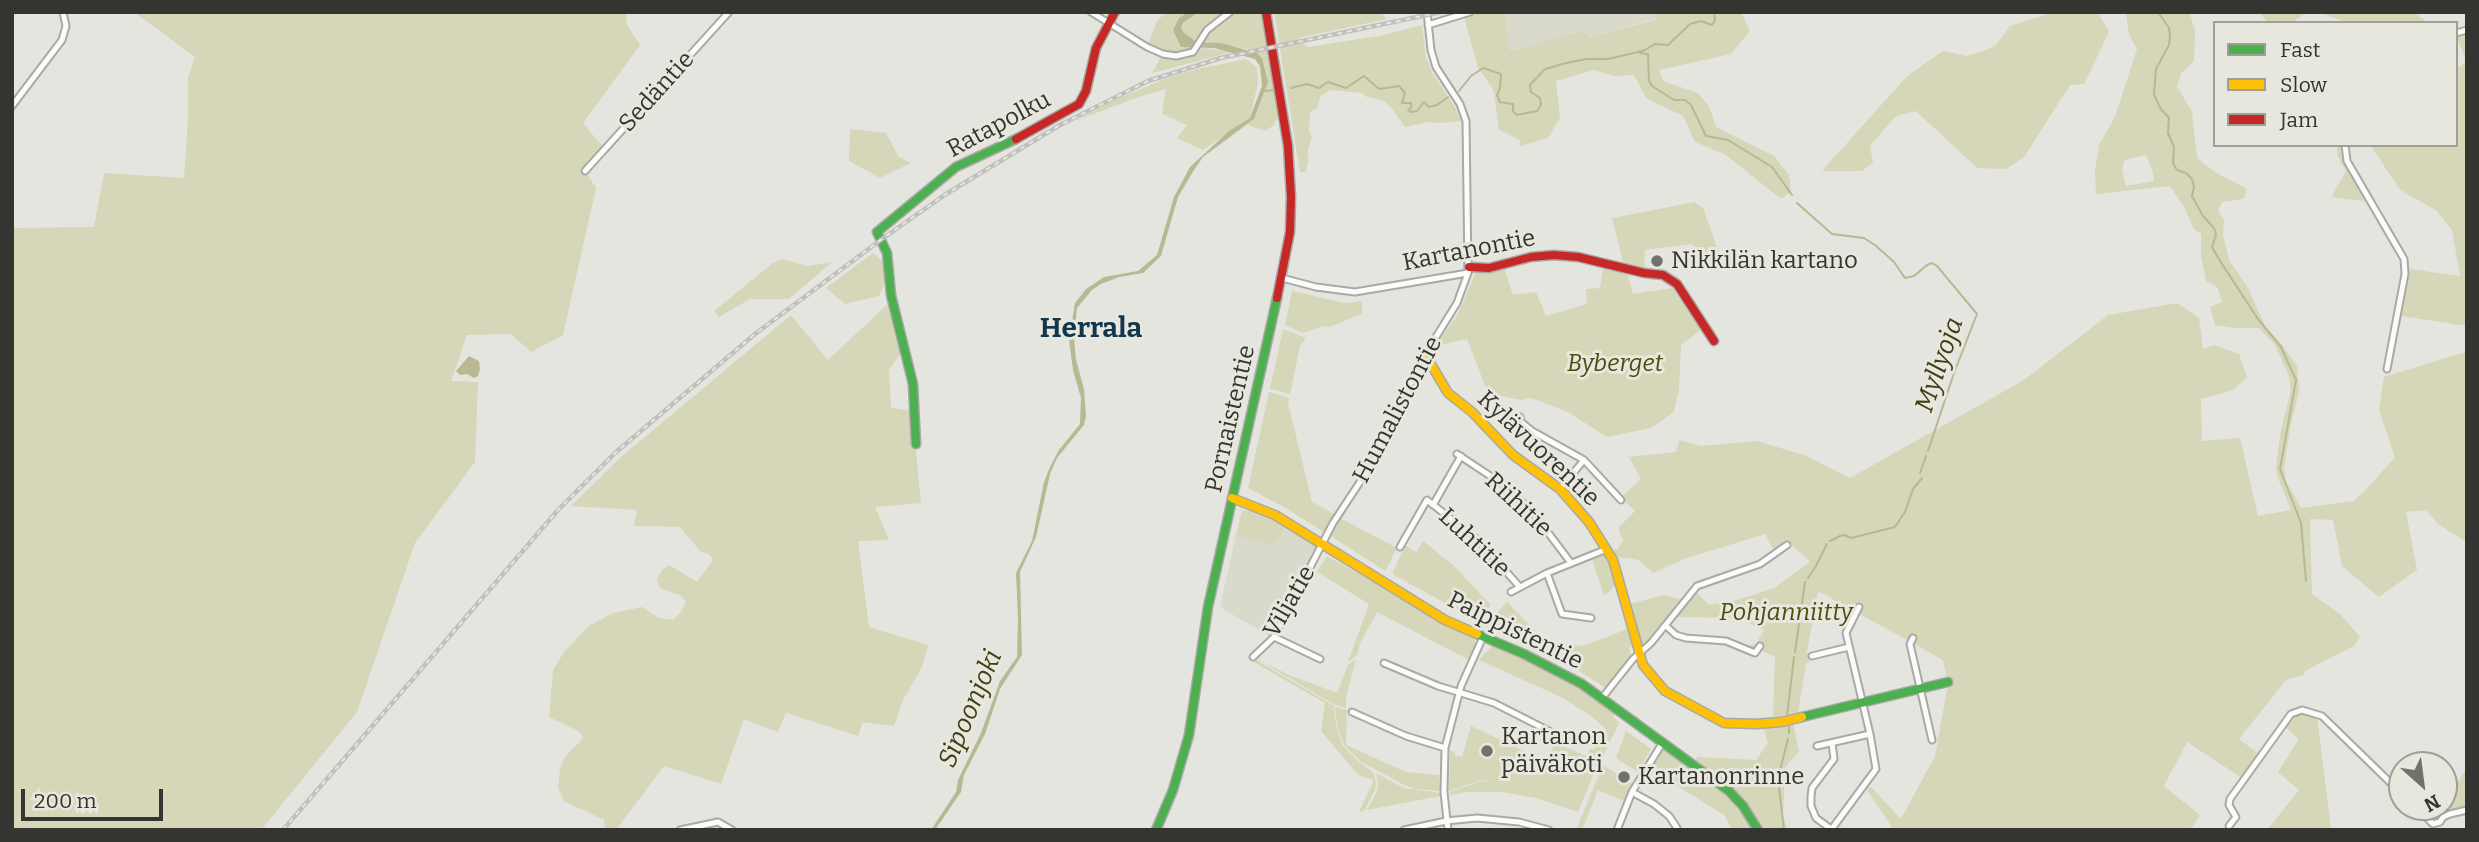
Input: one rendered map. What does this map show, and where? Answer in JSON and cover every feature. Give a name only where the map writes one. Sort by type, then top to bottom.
[{"type":"street","points":[[12,106],[62,40],[66,26],[63,12]]},
{"type":"street","name":"Sedäntie","points":[[585,171],[729,12]]},
{"type":"street","points":[[1091,12],[1147,47],[1163,54],[1183,56],[1196,49],[1208,30],[1230,12]]},
{"type":"street","points":[[1108,23],[1115,12]]},
{"type":"street","name":"Pornaistentie","points":[[1156,830],[1173,790],[1189,735],[1208,607],[1282,278],[1291,219],[1289,146],[1266,12]]},
{"type":"street","points":[[1427,12],[1436,66],[1460,104],[1466,121],[1469,270]]},
{"type":"street","points":[[1429,25],[1470,12]]},
{"type":"street","name":"Ratapolku","points":[[916,444],[913,384],[891,295],[887,253],[877,232],[956,167],[1026,134],[1079,104],[1086,91],[1096,48],[1108,23]]},
{"type":"street","points":[[2345,147],[2347,161],[2394,239],[2405,266],[2387,369]]},
{"type":"street","name":"Kartanontie","points":[[1282,278],[1332,290],[1355,292],[1489,268],[1531,257],[1578,257],[1663,275],[1677,284],[1714,341]]},
{"type":"street","name":"Humalistontie","points":[[1324,545],[1333,523],[1394,428],[1415,371],[1457,303],[1469,270]]},
{"type":"street","name":"Kylävuorentie","points":[[1425,354],[1448,393],[1472,412],[1513,455],[1560,489],[1583,515],[1607,549],[1643,665],[1665,691],[1726,724],[1782,722],[1948,682]]},
{"type":"street","points":[[1520,417],[1521,422],[1532,431],[1584,460],[1621,499]]},
{"type":"street","name":"Riihitie","points":[[1433,505],[1459,455],[1504,485],[1534,514],[1571,563]]},
{"type":"street","points":[[1560,489],[1584,460]]},
{"type":"street","name":"Paippistentie","points":[[1232,498],[1275,515],[1425,609],[1552,667],[1602,698],[1729,791],[1759,830]]},
{"type":"street","name":"Luhtitie","points":[[1400,547],[1427,500],[1478,540],[1520,586]]},
{"type":"street","name":"Viljatie","points":[[1253,657],[1274,637],[1324,545]]},
{"type":"street","points":[[1602,698],[1698,586],[1760,564],[1787,545]]},
{"type":"street","points":[[1511,592],[1547,573],[1607,549]]},
{"type":"street","points":[[1547,573],[1562,614],[1591,618]]},
{"type":"street","points":[[1832,743],[1833,759],[1812,788],[1811,797],[1816,818],[1831,830],[1876,769],[1846,633],[1859,607]]},
{"type":"street","points":[[1666,626],[1676,635],[1726,641],[1755,653],[1760,646]]},
{"type":"street","points":[[1274,637],[1320,659]]},
{"type":"street","points":[[1448,830],[1445,748],[1459,692],[1483,637]]},
{"type":"street","points":[[1913,638],[1910,644],[1932,740]]},
{"type":"street","points":[[1812,656],[1849,648]]},
{"type":"street","points":[[1384,663],[1494,703],[1553,733],[1557,739]]},
{"type":"street","points":[[2229,826],[2236,817],[2229,805],[2230,799],[2291,714],[2302,710],[2322,716],[2388,780]]},
{"type":"street","points":[[1352,712],[1406,736],[1445,748]]},
{"type":"street","points":[[1817,746],[1870,734]]},
{"type":"street","points":[[1618,830],[1632,792],[1663,742]]},
{"type":"street","points":[[1632,792],[1661,810],[1677,828]]},
{"type":"street","points":[[1404,830],[1477,818],[1509,821],[1549,830]]},
{"type":"street","points":[[680,830],[718,822],[732,830]]},
{"type":"shaded area","points":[[1188,12],[1198,12],[1183,23],[1183,32],[1197,42],[1221,43],[1257,53],[1262,58],[1268,82],[1254,119],[1203,157],[1194,170],[1178,197],[1161,256],[1143,273],[1119,277],[1101,284],[1092,290],[1077,308],[1074,338],[1076,360],[1084,389],[1086,416],[1084,425],[1057,458],[1050,474],[1036,537],[1020,572],[1022,655],[1000,689],[985,734],[964,775],[961,792],[935,830],[931,830],[956,792],[958,780],[981,733],[1000,681],[1017,657],[1016,573],[1032,541],[1044,482],[1050,467],[1059,450],[1080,424],[1081,398],[1073,370],[1069,340],[1075,303],[1086,289],[1104,277],[1138,271],[1157,255],[1174,197],[1190,167],[1229,131],[1250,118],[1262,86],[1260,66],[1255,59],[1214,48],[1181,47],[1173,30],[1179,18]]},
{"type":"shaded area","points":[[1504,12],[1656,12],[1657,18],[1589,38],[1583,31],[1510,51]]},
{"type":"shaded area","points":[[469,356],[479,361],[478,376],[474,378],[467,374],[460,375],[456,371]]},
{"type":"shaded area","points":[[1283,528],[1312,546],[1315,554],[1269,636],[1220,607],[1236,535],[1273,547]]},
{"type":"green space","points":[[134,12],[627,12],[626,23],[640,45],[583,123],[603,147],[585,171],[596,188],[563,335],[531,352],[511,334],[467,335],[451,381],[478,382],[475,462],[415,543],[357,712],[261,830],[12,830],[12,228],[94,227],[104,173],[184,178],[188,78],[195,57]]},
{"type":"green space","points":[[1166,12],[1188,12],[1179,18],[1173,30],[1195,47],[1183,56],[1147,47],[1157,21]]},
{"type":"green space","points":[[1198,12],[1266,12],[1282,108],[1273,126],[1264,131],[1248,125],[1257,112],[1268,82],[1262,58],[1247,49],[1192,39],[1181,27],[1187,18]]},
{"type":"green space","points":[[1274,12],[1380,12],[1387,19],[1298,38],[1308,47],[1379,36],[1422,25],[1426,58],[1461,121],[1428,122],[1405,127],[1390,106],[1382,100],[1367,97],[1362,93],[1331,90],[1320,96],[1318,107],[1310,112],[1309,131],[1312,137],[1308,161],[1306,172],[1300,172]]},
{"type":"green space","points":[[1504,12],[1510,51],[1583,31],[1589,38],[1657,19],[1656,12],[1741,12],[1750,31],[1731,54],[1659,70],[1663,81],[1698,93],[1709,106],[1716,127],[1774,156],[1789,175],[1791,192],[1781,199],[1726,155],[1695,142],[1683,116],[1646,98],[1634,75],[1614,76],[1594,70],[1556,81],[1560,118],[1548,138],[1520,146],[1520,140],[1499,130],[1494,91],[1478,67],[1463,14]]},
{"type":"green space","points":[[2054,12],[2098,12],[2109,32],[2084,84],[2070,85],[2024,157],[2006,169],[1977,168],[1916,111],[1896,116],[1870,146],[1873,163],[1862,171],[1822,171],[1907,76],[1943,51],[1967,56],[1984,51],[1996,45],[2010,26]]},
{"type":"green space","name":"Pohjanniitty","points":[[2126,12],[2188,12],[2191,17],[2195,31],[2194,61],[2181,74],[2177,86],[2192,112],[2197,158],[2215,172],[2247,189],[2244,199],[2222,202],[2218,210],[2224,220],[2223,234],[2229,260],[2247,286],[2265,326],[2297,366],[2299,392],[2284,468],[2286,481],[2301,508],[2353,501],[2366,490],[2395,457],[2379,410],[2384,377],[2465,352],[2467,338],[2467,542],[2438,524],[2426,510],[2406,512],[2417,570],[2379,597],[2342,566],[2333,520],[2310,519],[2312,594],[2340,614],[2360,637],[2354,646],[2305,671],[2304,675],[2286,680],[2239,739],[2259,754],[2242,778],[2187,742],[2164,786],[2200,815],[2190,830],[1894,830],[1867,790],[1871,787],[1901,819],[1935,756],[1948,684],[1943,660],[1818,591],[1807,652],[1810,662],[1806,663],[1798,713],[1793,722],[1799,751],[1785,768],[1783,816],[1788,830],[1732,830],[1724,815],[1656,773],[1640,778],[1663,742],[1696,764],[1697,757],[1756,760],[1768,743],[1764,730],[1756,724],[1750,724],[1752,718],[1773,717],[1775,657],[1760,650],[1750,655],[1744,645],[1756,644],[1764,630],[1739,618],[1676,617],[1696,592],[1709,605],[1731,602],[1774,588],[1810,562],[1788,541],[1774,550],[1765,534],[1684,559],[1653,573],[1639,560],[1617,557],[1614,550],[1618,549],[1623,541],[1618,528],[1635,511],[1621,497],[1641,479],[1629,457],[1676,452],[1679,440],[1701,446],[1757,441],[1807,456],[1850,478],[2024,380],[2108,315],[2177,303],[2199,318],[2203,349],[2214,345],[2239,354],[2247,378],[2233,390],[2201,399],[2202,441],[2240,438],[2258,516],[2291,510],[2276,466],[2291,390],[2289,376],[2275,345],[2259,328],[2215,325],[2210,307],[2222,302],[2218,288],[2206,281],[2201,256],[2201,234],[2194,229],[2170,186],[2096,194],[2095,172],[2099,145],[2115,117],[2137,49],[2129,34]],"holes":[[[2146,155],[2154,181],[2126,186],[2122,170],[2124,160]]]},
{"type":"green space","points":[[2259,12],[2307,12],[2295,21],[2266,21]]},
{"type":"green space","points":[[2319,12],[2413,12],[2425,21],[2342,21]]},
{"type":"green space","points":[[2467,33],[2467,326],[2401,316],[2410,269],[2460,276],[2452,230],[2437,211],[2400,190],[2372,147],[2458,147],[2458,69],[2466,60],[2458,35]]},
{"type":"green space","points":[[1203,48],[1233,52],[1152,73],[1161,57],[1187,58]]},
{"type":"green space","points":[[1246,59],[1257,68],[1258,83],[1250,118],[1203,150],[1177,138],[1187,125],[1162,114],[1166,89],[1075,121],[1117,99],[1167,78]]},
{"type":"green space","points":[[850,129],[886,133],[898,156],[911,163],[880,178],[849,161]]},
{"type":"green space","points":[[2338,147],[2345,147],[2347,161],[2372,202],[2332,196],[2346,171],[2337,155]]},
{"type":"green space","points":[[1695,202],[1703,208],[1720,256],[1712,261],[1692,244],[1645,250],[1644,271],[1624,265],[1612,218]]},
{"type":"green space","points":[[873,253],[886,264],[886,279],[879,296],[845,304],[826,288]]},
{"type":"green space","points":[[783,259],[807,266],[832,262],[789,299],[750,299],[719,317],[714,311],[773,263]]},
{"type":"green space","name":"Byberget","points":[[1504,268],[1513,295],[1536,292],[1546,316],[1587,304],[1586,289],[1600,288],[1603,268],[1627,272],[1633,294],[1672,288],[1701,330],[1681,345],[1679,389],[1674,412],[1651,428],[1607,437],[1568,412],[1531,398],[1522,400],[1494,395],[1486,388],[1467,339],[1435,346],[1457,316],[1476,272]]},
{"type":"green space","points":[[1292,291],[1345,303],[1362,301],[1362,314],[1329,327],[1303,333],[1285,325]]},
{"type":"green space","points":[[889,303],[902,352],[889,370],[891,408],[912,411],[921,503],[875,507],[889,540],[858,541],[869,627],[928,645],[922,667],[903,700],[894,726],[863,722],[858,736],[786,713],[778,732],[744,719],[721,784],[664,766],[616,830],[605,830],[604,820],[564,801],[558,788],[560,768],[565,757],[583,738],[580,732],[549,717],[553,670],[564,652],[589,626],[613,613],[642,607],[659,618],[673,620],[686,602],[680,595],[660,588],[657,579],[662,570],[669,565],[697,582],[713,560],[710,555],[700,551],[680,527],[634,525],[637,510],[571,506],[621,457],[791,315],[828,360]]},
{"type":"green space","points":[[1283,329],[1306,338],[1300,346],[1290,394],[1270,389]]},
{"type":"green space","points":[[1269,392],[1289,398],[1312,502],[1334,514],[1324,532],[1248,488]]},
{"type":"green space","points":[[1242,511],[1252,511],[1273,518],[1317,546],[1315,554],[1312,546],[1284,528],[1273,547],[1236,535]]},
{"type":"green space","points":[[1340,518],[1397,548],[1385,571],[1331,536]]},
{"type":"green space","points":[[1423,541],[1453,565],[1491,605],[1478,621],[1392,574],[1405,545],[1416,552]]},
{"type":"green space","points":[[1606,554],[1617,584],[1604,596],[1592,559]]},
{"type":"green space","points":[[1327,556],[1474,638],[1476,645],[1469,660],[1377,612],[1357,655],[1348,662],[1369,604],[1317,572]]},
{"type":"green space","points":[[1663,595],[1681,599],[1651,642],[1642,645],[1630,604]]},
{"type":"green space","points":[[1507,602],[1546,642],[1584,646],[1627,629],[1632,658],[1606,688],[1561,660],[1484,626]]},
{"type":"green space","points":[[1492,646],[1551,671],[1580,687],[1614,712],[1619,723],[1598,767],[1582,762],[1596,768],[1578,812],[1536,798],[1502,792],[1450,795],[1450,792],[1478,782],[1495,780],[1478,781],[1449,791],[1450,751],[1462,757],[1471,726],[1545,761],[1556,743],[1586,756],[1590,749],[1593,750],[1605,728],[1561,697],[1479,660]]},
{"type":"green space","points":[[1253,658],[1334,706],[1337,731],[1344,747],[1373,772],[1376,783],[1375,790],[1364,811],[1359,812],[1374,780],[1358,775],[1321,731],[1325,703],[1252,661]]},
{"type":"green space","points":[[1257,659],[1289,675],[1337,693],[1348,665],[1356,659],[1346,697],[1346,708],[1335,705]]},
{"type":"green space","points":[[1335,707],[1347,710],[1346,745],[1406,772],[1439,775],[1440,791],[1415,789],[1404,785],[1360,761],[1345,746],[1338,730]]},
{"type":"green space","points":[[2303,712],[2317,716],[2331,830],[2267,830],[2299,790],[2278,772],[2299,739],[2285,727],[2292,716]]},
{"type":"green space","points":[[1626,731],[1651,749],[1638,772],[1616,758]]},
{"type":"green space","points":[[1603,765],[1633,784],[1623,801],[1598,790],[1582,830],[1576,830]]},
{"type":"green space","points":[[2467,767],[2467,808],[2458,810],[2458,782]]},
{"type":"green space","points":[[1376,773],[1404,788],[1440,793],[1440,796],[1367,810],[1377,791]]},
{"type":"waterway","points":[[1459,91],[1471,76],[1483,68],[1501,74],[1497,95],[1500,102],[1513,104],[1513,111],[1517,115],[1537,111],[1541,105],[1540,98],[1531,92],[1530,85],[1545,69],[1587,59],[1608,59],[1645,50],[1655,44],[1668,45],[1690,24],[1701,21],[1712,25],[1715,20],[1714,12]]},
{"type":"waterway","points":[[2158,12],[2169,28],[2170,35],[2169,45],[2156,69],[2154,95],[2169,118],[2168,133],[2174,147],[2173,163],[2177,170],[2192,179],[2192,196],[2203,216],[2214,228],[2216,235],[2212,247],[2258,319],[2281,347],[2296,380],[2280,469],[2301,523],[2306,581]]},
{"type":"waterway","name":"Myllyoja","points":[[1640,53],[1648,54],[1649,81],[1652,86],[1674,100],[1685,100],[1691,105],[1706,136],[1728,140],[1772,167],[1792,195]]},
{"type":"waterway","points":[[1291,88],[1307,84],[1319,88],[1328,82],[1346,88],[1364,76],[1379,89],[1399,86],[1405,93],[1402,103],[1411,103],[1408,110],[1411,112],[1417,111],[1424,102],[1429,107],[1448,97]]},
{"type":"waterway","points":[[1263,91],[1275,90]]},
{"type":"waterway","name":"Myllyoja","points":[[1797,203],[1832,234],[1864,238],[1875,245],[1894,262],[1905,278],[1914,276],[1932,263],[1937,266],[1977,314],[1928,451]]},
{"type":"waterway","name":"Myllyoja","points":[[1920,473],[1926,456]]},
{"type":"waterway","name":"Myllyoja","points":[[1830,541],[1844,535],[1851,538],[1895,527],[1905,512],[1913,489],[1922,478]]},
{"type":"waterway","name":"Myllyoja","points":[[1808,578],[1827,544]]},
{"type":"waterway","name":"Myllyoja","points":[[1795,652],[1805,582]]},
{"type":"waterway","name":"Myllyoja","points":[[1787,716],[1794,657]]},
{"type":"waterway","name":"Myllyoja","points":[[1789,724],[1789,733]]},
{"type":"waterway","name":"Myllyoja","points":[[1784,830],[1778,778],[1788,739]]},
{"type":"railway","points":[[283,830],[558,510],[615,453],[755,334],[882,239],[946,194],[1060,125],[1148,81],[1221,58],[1441,12]]},
{"type":"traffic: fast","points":[[916,444],[913,384],[891,295],[887,253],[877,232],[956,167],[1016,139]]},
{"type":"traffic: fast","points":[[1156,830],[1173,790],[1189,735],[1208,607],[1277,298]]},
{"type":"traffic: fast","points":[[1477,634],[1524,654],[1582,684],[1729,791],[1743,806],[1758,830]]},
{"type":"traffic: fast","points":[[1802,717],[1948,682]]},
{"type":"traffic: slow","points":[[1425,354],[1448,393],[1472,412],[1513,455],[1560,489],[1589,522],[1613,560],[1643,665],[1665,691],[1724,723],[1756,724],[1802,717]]},
{"type":"traffic: slow","points":[[1232,498],[1275,515],[1445,620],[1477,634]]},
{"type":"traffic: jam","points":[[1016,139],[1079,104],[1086,91],[1096,48],[1115,12]]},
{"type":"traffic: jam","points":[[1266,12],[1288,146],[1291,197],[1290,232],[1277,298]]},
{"type":"traffic: jam","points":[[1469,267],[1489,268],[1531,257],[1554,255],[1578,257],[1663,275],[1677,284],[1714,341]]},
{"type":"place","name":"Nikkilän kartano","points":[[1657,261]]},
{"type":"place","name":"Kartanon päiväkoti","points":[[1487,751]]},
{"type":"place","name":"Kartanonrinne","points":[[1624,777]]},
{"type":"district","name":"Herrala","points":[[1091,329]]},
{"type":"water label","name":"Sipoonjoki","points":[[971,709]]}]
